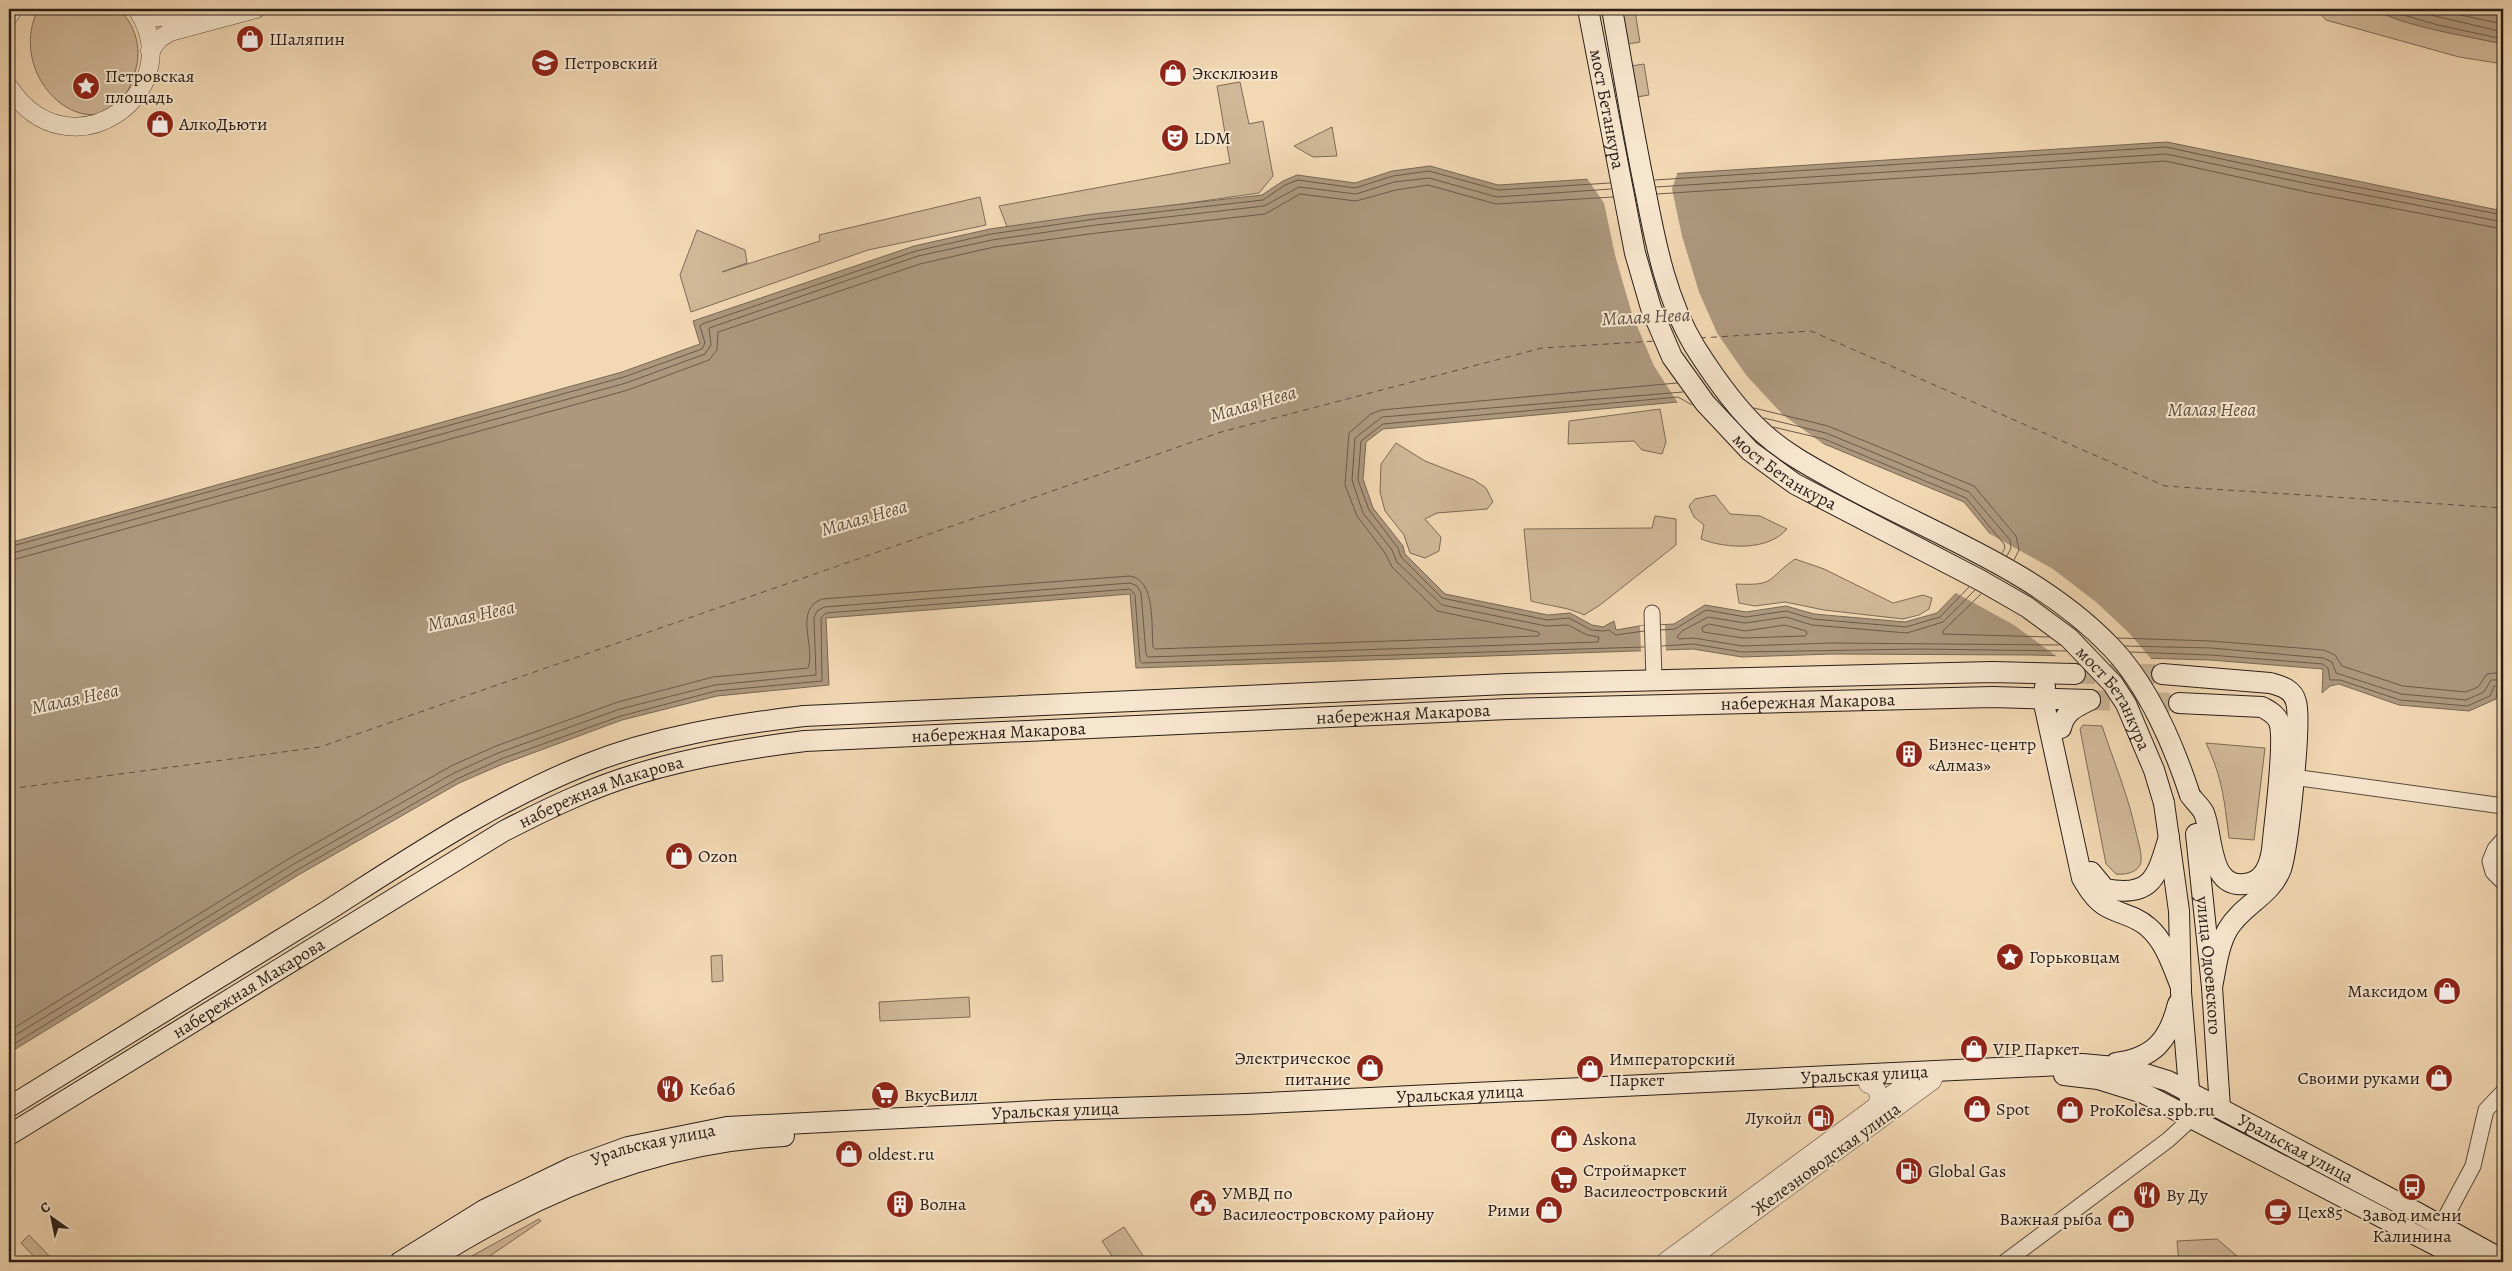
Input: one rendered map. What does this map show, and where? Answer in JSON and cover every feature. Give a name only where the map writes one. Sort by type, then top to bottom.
[{"type":"main road","name":"мост Бетанкура","points":[[1588,9],[1634,253],[1651,308],[1672,357],[1705,403],[1750,451],[1795,484],[1980,580],[2027,607],[2068,638],[2101,670],[2126,704],[2154,770],[2164,803]]},
{"type":"main road","name":"мост Бетанкура","points":[[1612,9],[1657,248],[1676,307],[1694,345],[1723,387],[1762,433],[1806,463],[1863,496],[1990,560],[2039,588],[2081,620],[2112,648],[2135,676],[2169,741],[2190,795]]},
{"type":"main road","points":[[2046,673],[2082,878],[2091,893],[2103,904],[2135,917],[2150,928],[2163,946],[2181,989],[2171,1028],[2156,1048],[2134,1060],[2104,1064]]},
{"type":"main road","name":"набережная Макарова","points":[[9,1107],[474,819],[540,784],[628,749],[688,733],[742,723],[804,716],[1507,684],[1654,679],[2075,674]]},
{"type":"main road","points":[[2162,674],[2282,686],[2291,692],[2296,702],[2293,777],[2287,845],[2280,870],[2272,886],[2242,912],[2229,928],[2222,942],[2212,987]]},
{"type":"main road","name":"набережная Макарова","points":[[9,1135],[504,831],[551,807],[595,788],[645,772],[746,748],[805,741],[1508,709],[1983,697],[2090,700],[2073,708],[2063,721],[2061,728]]},
{"type":"main road","points":[[2050,699],[2061,728],[2086,855],[2093,877],[2105,889],[2126,893],[2144,887],[2158,873],[2169,837]]},
{"type":"main road","points":[[2179,703],[2262,707],[2273,714],[2281,731],[2281,743],[2270,864],[2262,876],[2253,882],[2238,884],[2228,880],[2219,870],[2212,854],[2203,813],[2190,795]]},
{"type":"main road","name":"улица Одоевского","points":[[2190,795],[2202,882],[2212,987],[2220,1108]]},
{"type":"main road","name":"улица Одоевского","points":[[2164,803],[2178,911],[2181,989],[2192,1118]]},
{"type":"main road","name":"Уральская улица","points":[[427,1262],[492,1223],[574,1184],[661,1155],[728,1140],[1238,1113],[1909,1082],[1934,1076],[2056,1065],[2104,1064],[2147,1073],[2220,1108],[2436,1234],[2468,1262]]},
{"type":"main road","name":"Уральская улица","points":[[400,1262],[484,1210],[573,1167],[628,1147],[727,1127],[1056,1110],[1934,1076],[2086,1077],[2132,1089],[2436,1234],[2503,1260]]},
{"type":"main road","points":[[2192,1118],[2220,1108]]},
{"type":"street","points":[[9,16],[13,9]]},
{"type":"street","points":[[138,11],[154,18],[166,18],[204,9]]},
{"type":"street","points":[[150,51],[159,40],[170,32],[256,9]]},
{"type":"street","points":[[12,94],[34,115],[55,124],[78,127],[101,122],[121,111],[137,94],[147,74],[150,51],[148,31],[138,11]]},
{"type":"street","points":[[1652,619],[1654,679]]},
{"type":"street","points":[[2293,777],[2503,806]]},
{"type":"street","points":[[2503,840],[2491,854],[2490,861],[2493,872],[2503,882]]},
{"type":"street","name":"Железноводская улица","points":[[1686,1262],[1934,1076]]},
{"type":"street","name":"Железноводская улица","points":[[1665,1262],[1909,1082]]},
{"type":"street","points":[[1868,1084],[1873,1086],[1878,1093],[1877,1105]]},
{"type":"street","points":[[2436,1234],[2473,1166],[2486,1110],[2503,1092]]},
{"type":"street","points":[[2005,1262],[2168,1140],[2192,1118]]},
{"type":"shaded area","points":[[38,9],[118,9],[128,20],[137,41],[137,64],[125,95],[107,111],[86,114],[65,106],[47,90],[34,66],[30,39]]},
{"type":"shaded area","points":[[2315,9],[2374,9],[2383,14],[2437,30],[2503,44],[2503,64],[2459,57],[2326,20]]},
{"type":"shaded area","points":[[1635,11],[1640,42],[1622,45],[1616,15]]},
{"type":"shaded area","points":[[1644,64],[1649,95],[1631,98],[1625,67]]},
{"type":"shaded area","points":[[1240,82],[1249,124],[1263,121],[1273,176],[1259,193],[1008,229],[999,206],[1230,163],[1217,86]]},
{"type":"shaded area","points":[[1332,127],[1337,156],[1313,157],[1294,146]]},
{"type":"shaded area","points":[[980,197],[986,225],[868,250],[691,312],[680,275],[697,230],[745,250],[747,263],[722,272],[820,241],[819,235]]},
{"type":"shaded area","points":[[1660,409],[1666,442],[1662,454],[1642,450],[1634,441],[1568,444],[1569,421]]},
{"type":"shaded area","points":[[1396,443],[1425,461],[1474,480],[1486,488],[1493,502],[1487,509],[1437,513],[1425,519],[1441,537],[1439,551],[1425,558],[1410,553],[1404,535],[1385,511],[1380,492],[1381,464]]},
{"type":"shaded area","points":[[1715,495],[1730,514],[1760,516],[1787,529],[1769,541],[1747,546],[1723,545],[1701,539],[1704,525],[1694,517],[1689,506],[1695,499]]},
{"type":"shaded area","points":[[1655,516],[1676,519],[1676,545],[1600,605],[1584,615],[1565,608],[1531,601],[1524,529],[1652,528]]},
{"type":"shaded area","points":[[1795,559],[1824,569],[1893,603],[1923,595],[1932,598],[1929,609],[1919,615],[1903,619],[1824,610],[1785,602],[1755,606],[1739,603],[1736,584],[1758,584],[1770,580]]},
{"type":"shaded area","points":[[2083,725],[2102,726],[2125,792],[2140,847],[2140,866],[2134,871],[2116,874],[2106,864],[2080,729]]},
{"type":"shaded area","points":[[2206,743],[2265,748],[2254,840],[2229,838],[2219,779]]},
{"type":"shaded area","points":[[722,955],[723,981],[712,982],[711,956]]},
{"type":"shaded area","points":[[969,997],[970,1017],[880,1021],[879,1002]]},
{"type":"shaded area","points":[[539,1219],[541,1221],[481,1262],[461,1262]]},
{"type":"shaded area","points":[[1124,1227],[1147,1262],[1116,1262],[1102,1241]]},
{"type":"shaded area","points":[[29,1235],[55,1262],[39,1262],[21,1243]]},
{"type":"shaded area","points":[[2217,1239],[2237,1256],[2237,1262],[2179,1262],[2177,1241]]},
{"type":"water","points":[[2374,9],[2503,9],[2503,44],[2419,26]]},
{"type":"water","name":"Малая Нева","points":[[2167,142],[2503,211],[2503,692],[2497,690],[2496,699],[2469,711],[2399,705],[2339,684],[2330,686],[2322,693],[2323,669],[2210,660],[2032,655],[1832,654],[1742,657],[1693,649],[1136,668],[1130,594],[826,618],[829,685],[717,696],[622,720],[503,764],[459,783],[300,874],[9,1053],[9,543],[622,372],[700,344],[693,321],[914,246],[990,229],[1094,214],[1262,195],[1283,181],[1297,175],[1355,183],[1392,171],[1430,166],[1498,185]],"holes":[[[1678,402],[1753,427],[1822,443],[1964,502],[2001,547],[1937,613],[1905,622],[1814,614],[1786,606],[1746,612],[1705,605],[1674,624],[1639,626],[1616,630],[1614,621],[1603,627],[1592,625],[1570,613],[1548,615],[1445,594],[1405,554],[1403,546],[1373,508],[1363,479],[1366,442],[1383,429]]]},
{"type":"pier","points":[[1678,171],[1672,189],[1682,236],[1699,292],[1717,333],[1746,375],[1783,415],[1833,451],[1689,411],[1680,406],[1654,366],[1632,314],[1615,255],[1604,203],[1586,177]]},
{"type":"pier","points":[[1983,530],[2053,569],[2096,602],[2129,633],[2152,660],[2059,658],[2014,625],[1954,592],[1997,547]]},
{"type":"pier","points":[[1665,625],[1666,651],[1641,652],[1640,626]]},
{"type":"ferry route","points":[[1700,338],[1811,331],[2165,486],[2503,508]]},
{"type":"ferry route","points":[[9,789],[320,747],[1221,432],[1542,348],[1656,341]]},
{"type":"tunnel","points":[[2075,674],[2162,674]]},
{"type":"tunnel","points":[[2090,700],[2179,703]]},
{"type":"place","name":"Шаляпин","points":[[250,39]]},
{"type":"place","name":"Петровский","points":[[545,63]]},
{"type":"place","name":"Эксклюзив","points":[[1173,73]]},
{"type":"place","name":"Петровская площадь","points":[[86,86]]},
{"type":"place","name":"АлкоДьюти","points":[[160,124]]},
{"type":"place","name":"LDM","points":[[1175,138]]},
{"type":"place","name":"Бизнес-центр «Алмаз»","points":[[1909,754]]},
{"type":"place","name":"Ozon","points":[[679,856]]},
{"type":"place","name":"Горьковцам","points":[[2010,957]]},
{"type":"place","name":"Максидом","points":[[2447,991]]},
{"type":"place","name":"VIP Паркет","points":[[1974,1049]]},
{"type":"place","name":"Электрическое питание","points":[[1370,1068]]},
{"type":"place","name":"Императорский Паркет","points":[[1590,1069]]},
{"type":"place","name":"Своими руками","points":[[2439,1078]]},
{"type":"place","name":"Кебаб","points":[[670,1089]]},
{"type":"place","name":"ВкусВилл","points":[[885,1095]]},
{"type":"place","name":"Spot","points":[[1977,1109]]},
{"type":"place","name":"ProKolesa.spb.ru","points":[[2070,1110]]},
{"type":"place","name":"Лукойл","points":[[1821,1118]]},
{"type":"place","name":"Askona","points":[[1564,1139]]},
{"type":"place","name":"oldest.ru","points":[[849,1154]]},
{"type":"place","name":"Global Gas","points":[[1909,1171]]},
{"type":"place","name":"Строймаркет Василеостровский","points":[[1564,1180]]},
{"type":"place","name":"Завод имени Калинина","points":[[2412,1187]]},
{"type":"place","name":"Ву Ду","points":[[2147,1195]]},
{"type":"place","name":"УМВД по Василеостровскому району","points":[[1203,1203]]},
{"type":"place","name":"Волна","points":[[900,1204]]},
{"type":"place","name":"Рими","points":[[1549,1210]]},
{"type":"place","name":"Цех85","points":[[2278,1212]]},
{"type":"place","name":"Важная рыба","points":[[2121,1219]]}]
